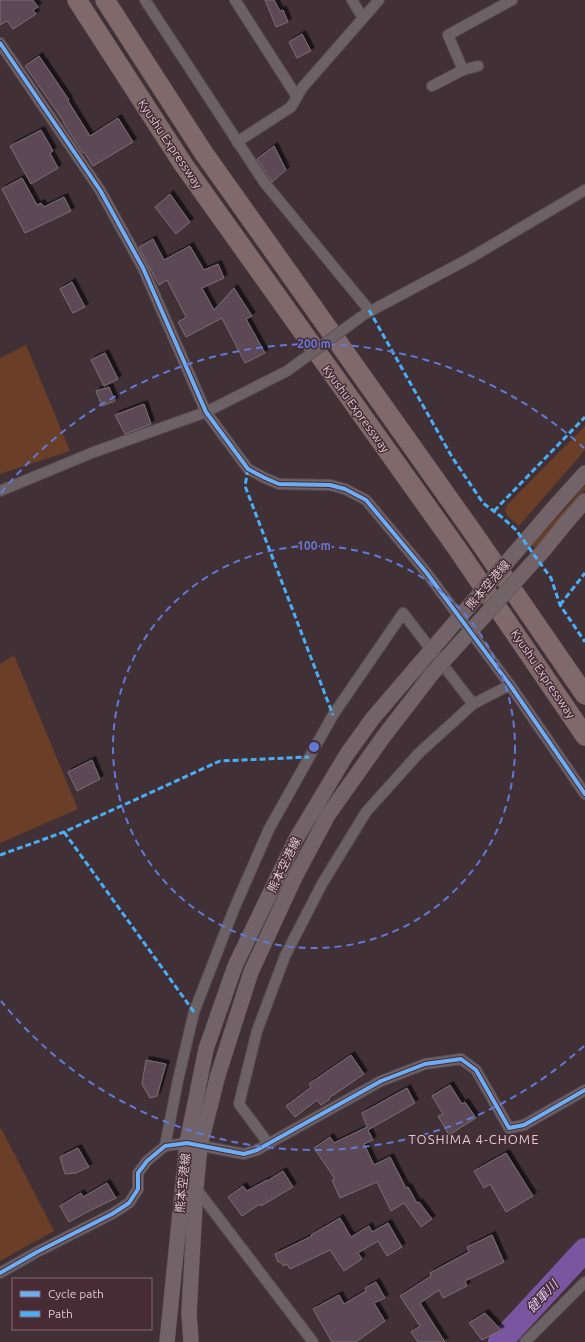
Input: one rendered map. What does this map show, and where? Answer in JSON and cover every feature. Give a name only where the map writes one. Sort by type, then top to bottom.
[{"type":"highway","name":"Kyushu Expressway","points":[[77,0],[183,164],[456,548],[585,736]]},
{"type":"highway","name":"Kyushu Expressway","points":[[105,0],[202,152],[474,534],[585,695]]},
{"type":"main road","name":"熊本空港線","points":[[191,1342],[190,1313],[196,1187],[194,1145],[206,1049],[235,966],[293,846],[347,754],[373,718],[585,473]]},
{"type":"main road","name":"熊本空港線","points":[[167,1342],[184,1175],[251,972],[295,877],[328,815],[384,736],[431,675],[585,501]]},
{"type":"street","points":[[145,0],[264,182],[365,313]]},
{"type":"street","points":[[235,0],[298,97]]},
{"type":"street","points":[[352,0],[363,18]]},
{"type":"street","points":[[237,142],[291,107],[302,88],[379,0]]},
{"type":"street","points":[[463,70],[448,35],[512,0]]},
{"type":"street","points":[[0,44],[100,190],[143,268],[206,412],[248,469],[279,484],[330,484],[345,489],[366,500],[426,572],[510,685],[585,794]]},
{"type":"street","points":[[432,86],[463,70],[478,66]]},
{"type":"street","points":[[0,491],[94,452],[206,412],[287,371],[365,313],[470,258],[585,190]]},
{"type":"street","points":[[165,1146],[178,1080],[194,1012],[234,909],[269,829],[333,715],[403,613],[472,704]]},
{"type":"street","points":[[268,1143],[239,1104],[257,1032],[285,956],[322,884],[366,812],[419,753],[472,704],[510,685]]},
{"type":"street","points":[[0,1273],[37,1252],[112,1214],[129,1203],[138,1189],[138,1173],[147,1160],[165,1146],[194,1145],[244,1154],[257,1150],[382,1081],[425,1064],[461,1059],[476,1070],[509,1128],[524,1124],[585,1090]]},
{"type":"street","points":[[184,1175],[196,1187],[313,1342]]},
{"type":"street","points":[[525,1342],[585,1282]]},
{"type":"shaded area","points":[[26,345],[70,451],[0,474],[0,358]]},
{"type":"shaded area","points":[[585,426],[585,450],[519,526],[507,515],[505,510],[508,504]]},
{"type":"shaded area","points":[[585,486],[585,490],[535,548],[532,545]]},
{"type":"shaded area","points":[[14,655],[78,809],[0,843],[0,664]]},
{"type":"shaded area","points":[[1,1128],[54,1231],[0,1261],[0,1129]]},
{"type":"building","points":[[0,0],[33,0],[38,7],[33,10],[36,14],[13,29],[7,21],[0,25]]},
{"type":"building","points":[[265,0],[274,0],[280,11],[283,10],[288,22],[276,27]]},
{"type":"building","points":[[302,34],[311,51],[297,58],[289,42]]},
{"type":"building","points":[[39,56],[69,100],[68,101],[90,136],[118,118],[133,142],[93,166],[25,66]]},
{"type":"building","points":[[41,130],[53,151],[50,153],[58,168],[31,184],[10,146]]},
{"type":"building","points":[[274,146],[286,170],[272,182],[257,159]]},
{"type":"building","points":[[22,178],[37,205],[41,203],[44,207],[64,197],[71,211],[25,233],[2,189]]},
{"type":"building","points":[[170,194],[190,222],[176,234],[155,207]]},
{"type":"building","points":[[153,239],[164,260],[190,246],[204,270],[218,264],[224,278],[202,288],[214,310],[234,288],[252,316],[246,319],[265,353],[245,363],[222,318],[186,337],[178,322],[186,317],[167,280],[159,285],[139,247]]},
{"type":"building","points":[[72,282],[85,307],[73,313],[60,289]]},
{"type":"building","points":[[105,353],[118,379],[104,386],[91,360]]},
{"type":"building","points":[[109,387],[115,401],[102,406],[96,391]]},
{"type":"building","points":[[144,404],[151,424],[125,434],[115,415]]},
{"type":"building","points":[[92,760],[100,779],[77,791],[68,772]]},
{"type":"building","points":[[351,1055],[364,1074],[321,1105],[317,1100],[295,1117],[286,1106],[311,1087],[309,1084]]},
{"type":"building","points":[[146,1060],[166,1064],[157,1096],[150,1098],[142,1084]]},
{"type":"building","points":[[450,1085],[462,1104],[465,1102],[476,1118],[449,1135],[438,1116],[443,1114],[432,1096]]},
{"type":"building","points":[[407,1088],[415,1103],[368,1130],[373,1140],[364,1144],[374,1165],[390,1157],[406,1188],[408,1187],[417,1203],[419,1202],[432,1219],[421,1227],[404,1203],[391,1211],[377,1182],[340,1198],[332,1180],[335,1179],[314,1148],[330,1137],[334,1143],[367,1127],[362,1113]]},
{"type":"building","points":[[78,1148],[89,1167],[76,1173],[65,1174],[60,1157]]},
{"type":"building","points":[[506,1153],[533,1196],[506,1212],[490,1184],[484,1188],[474,1171]]},
{"type":"building","points":[[283,1171],[293,1187],[261,1206],[260,1204],[242,1216],[228,1197],[243,1186],[247,1191]]},
{"type":"building","points":[[107,1183],[116,1198],[69,1222],[60,1206],[81,1193],[83,1197]]},
{"type":"building","points":[[340,1218],[351,1237],[369,1226],[372,1232],[388,1223],[402,1247],[387,1256],[378,1241],[358,1253],[362,1259],[344,1271],[330,1250],[290,1269],[287,1264],[283,1266],[281,1262],[278,1262],[275,1254],[312,1236],[311,1235]]},
{"type":"building","points":[[492,1235],[504,1262],[465,1281],[467,1286],[443,1298],[439,1290],[420,1303],[445,1342],[418,1342],[411,1332],[420,1326],[400,1296],[431,1276],[430,1273],[469,1252],[467,1247]]},
{"type":"building","points":[[376,1282],[385,1298],[374,1303],[385,1321],[356,1342],[332,1342],[313,1309],[339,1295],[344,1304],[366,1291],[365,1288]]},
{"type":"building","points":[[485,1313],[501,1330],[482,1340],[469,1323]]},
{"type":"waterway","name":"健軍川","points":[[500,1342],[585,1250]]},
{"type":"marked path","points":[[369,310],[452,457],[483,503],[516,530],[551,578],[560,605],[585,642]]},
{"type":"marked path","points":[[494,511],[585,417]]},
{"type":"marked path","points":[[248,469],[245,486],[333,715]]},
{"type":"marked path","points":[[560,605],[585,573]]},
{"type":"marked path","points":[[0,855],[64,832],[220,761],[309,757]]},
{"type":"marked path","points":[[64,832],[194,1012]]},
{"type":"cycle path","points":[[0,43],[100,190],[143,268],[206,412],[248,469],[279,484],[330,485],[345,489],[366,500],[426,572],[510,685],[585,794]]},
{"type":"cycle path","points":[[0,1273],[37,1252],[112,1214],[129,1203],[138,1189],[138,1173],[147,1161],[165,1146],[187,1143],[244,1154],[257,1150],[381,1081],[425,1064],[461,1059],[476,1070],[509,1128],[524,1125],[585,1090]]},
{"type":"district","name":"TOSHIMA 4-CHOME","points":[[474,1139]]}]
